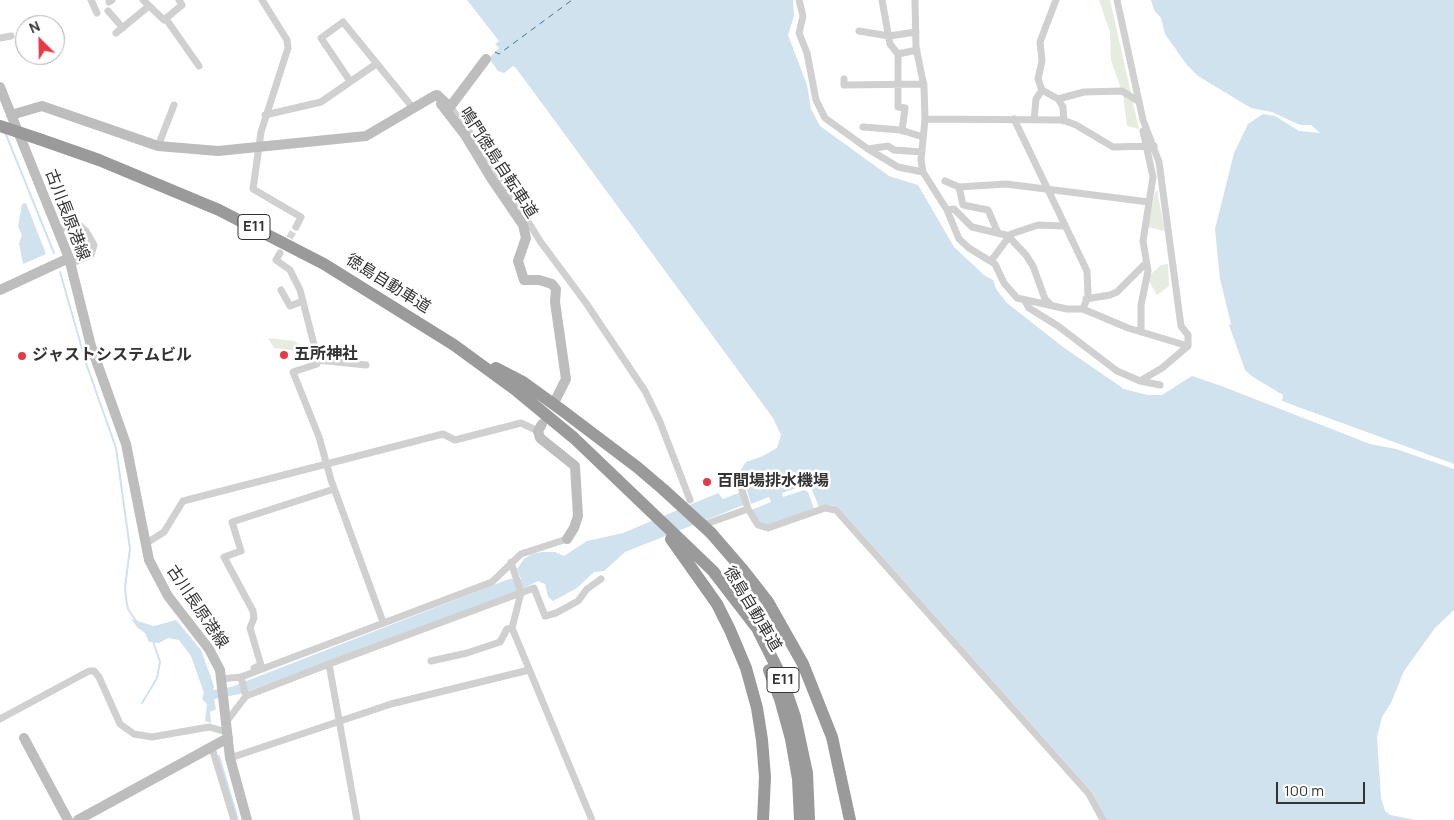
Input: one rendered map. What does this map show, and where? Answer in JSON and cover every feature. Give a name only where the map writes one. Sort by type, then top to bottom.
[{"type":"highway","name":"徳島自動車道","points":[[0,126],[158,184],[272,236],[374,294],[454,345],[553,421],[693,551],[722,581],[749,616],[784,682],[800,736],[807,774],[808,820]]},
{"type":"highway","points":[[454,345],[523,382],[599,437],[664,490],[711,533],[744,570],[768,602],[804,664],[832,737],[850,820]]},
{"type":"highway","points":[[640,500],[680,550],[705,586],[730,630],[753,691],[764,757],[763,820]]},
{"type":"highway","name":"徳島自動車道","points":[[703,561],[741,616],[773,679],[791,739],[798,779],[800,820]]},
{"type":"main road","points":[[12,115],[42,106],[158,146],[218,151],[258,148],[340,137],[366,136],[434,96],[437,95],[450,107],[486,59]]},
{"type":"main road","name":"古川長原港線","points":[[0,87],[70,261],[93,354],[126,444],[149,560],[160,585],[209,649],[220,670],[230,758],[247,820]]},
{"type":"main road","name":"鳴門徳島自転車道","points":[[434,96],[465,135],[523,225],[526,238],[518,261],[524,280],[539,280],[552,284],[556,289],[555,302],[566,379],[556,398]]},
{"type":"main road","points":[[0,290],[70,261]]},
{"type":"main road","points":[[540,427],[540,438],[575,466],[578,516],[574,528],[567,539]]},
{"type":"main road","points":[[78,820],[212,748],[227,735]]},
{"type":"main road","points":[[24,738],[68,820]]},
{"type":"street","points":[[91,0],[97,13]]},
{"type":"street","points":[[142,0],[164,20],[166,19],[200,66]]},
{"type":"street","points":[[166,19],[182,5],[178,0]]},
{"type":"street","points":[[262,0],[287,40],[288,48],[266,115],[258,148],[253,189],[301,217],[296,227]]},
{"type":"street","points":[[799,0],[804,16],[800,33],[807,53],[816,100],[825,118],[868,149],[898,167],[923,172]]},
{"type":"street","points":[[882,0],[890,44],[898,54],[898,108],[905,108],[902,130]]},
{"type":"street","points":[[915,0],[917,50],[924,84],[923,172],[946,210],[960,239],[969,248],[991,261],[1017,298],[1051,306],[1083,309],[1141,332],[1188,346]]},
{"type":"street","points":[[1056,0],[1040,42],[1042,61],[1038,79],[1042,90],[1058,99],[1063,107],[1064,121]]},
{"type":"street","points":[[1117,0],[1138,102],[1150,146],[1154,177],[1142,241],[1148,272],[1141,305],[1141,332]]},
{"type":"street","points":[[116,33],[149,6]]},
{"type":"street","points":[[108,11],[122,28]]},
{"type":"street","points":[[350,81],[321,38],[343,22],[413,108]]},
{"type":"street","points":[[858,31],[889,36],[916,32]]},
{"type":"street","points":[[0,38],[11,36]]},
{"type":"street","points":[[898,54],[917,50]]},
{"type":"street","points":[[266,115],[321,102],[376,64]]},
{"type":"street","points":[[844,79],[844,85],[899,86],[924,84]]},
{"type":"street","points":[[1034,120],[1036,99],[1042,90]]},
{"type":"street","points":[[1058,99],[1084,92],[1122,90],[1138,102]]},
{"type":"street","points":[[158,146],[174,105]]},
{"type":"street","points":[[450,107],[485,152],[540,241],[586,303],[645,392],[660,422],[690,500]]},
{"type":"street","points":[[925,118],[1064,121],[1076,125],[1113,147],[1150,146]]},
{"type":"street","points":[[1014,119],[1087,271],[1088,296],[1083,309]]},
{"type":"street","points":[[863,127],[902,130],[923,137]]},
{"type":"street","points":[[868,149],[888,146],[894,150],[922,152]]},
{"type":"street","points":[[1140,381],[1162,368],[1188,346],[1188,335],[1181,326],[1159,162],[1150,146]]},
{"type":"street","points":[[945,181],[959,187],[1006,184],[1149,202]]},
{"type":"street","points":[[959,187],[963,205],[988,210],[998,233]]},
{"type":"street","points":[[946,210],[954,209],[972,227],[1009,237],[1026,255],[1033,266],[1045,299],[1051,306]]},
{"type":"street","points":[[59,230],[77,223],[86,231],[94,245],[91,255],[70,261]]},
{"type":"street","points":[[991,261],[1009,237],[1038,225],[1064,226]]},
{"type":"street","points":[[280,254],[276,260],[290,270],[303,302],[318,360],[317,364],[293,372],[319,438],[334,489],[383,622]]},
{"type":"street","points":[[1086,299],[1117,292],[1145,264]]},
{"type":"street","points":[[281,290],[290,306],[303,302]]},
{"type":"street","points":[[1024,301],[1029,308],[1058,326],[1117,371],[1140,381],[1160,385]]},
{"type":"street","points":[[318,360],[366,365]]},
{"type":"street","points":[[145,544],[164,532],[183,501],[443,434],[455,440],[521,423],[540,427]]},
{"type":"street","points":[[732,477],[740,484],[748,507],[758,526],[768,528],[825,508],[836,510],[1089,794],[1103,820]]},
{"type":"street","points":[[246,695],[243,677],[247,672],[261,665],[250,628],[254,618],[252,606],[224,557],[241,551],[232,522],[334,489]]},
{"type":"street","points":[[700,526],[748,507]]},
{"type":"street","points":[[222,682],[243,677],[492,582],[521,554],[567,539]]},
{"type":"street","points":[[511,564],[521,591],[512,628],[592,820]]},
{"type":"street","points":[[227,721],[246,695],[521,591],[534,588],[545,616],[556,613],[578,601],[587,589],[601,580]]},
{"type":"street","points":[[431,661],[467,653],[500,642],[507,629],[512,628]]},
{"type":"street","points":[[329,664],[357,820]]},
{"type":"street","points":[[230,758],[391,704],[529,670]]},
{"type":"street","points":[[0,719],[89,671],[94,671],[99,677],[120,724],[134,734],[152,737],[209,727],[227,735]]},
{"type":"street","points":[[212,748],[234,820]]},
{"type":"shaded area","points":[[1099,0],[1110,0],[1139,129],[1127,126],[1123,94],[1111,60],[1110,32]]},
{"type":"shaded area","points":[[1158,191],[1165,231],[1148,227],[1155,192]]},
{"type":"shaded area","points":[[1168,264],[1169,286],[1157,295],[1147,278],[1161,265]]},
{"type":"shaded area","points":[[268,338],[294,341],[307,349],[309,356],[291,350],[274,348]]},
{"type":"water","points":[[467,0],[793,0],[794,16],[788,35],[807,85],[811,109],[820,126],[889,176],[918,185],[954,247],[984,275],[993,280],[996,289],[1007,303],[1063,347],[1124,389],[1147,395],[1162,395],[1192,376],[1370,444],[1396,449],[1454,469],[1454,610],[1435,628],[1404,671],[1391,703],[1382,717],[1377,737],[1381,798],[1385,811],[1390,815],[1415,820],[1106,820],[1093,793],[838,507],[831,505],[819,507],[811,488],[805,485],[782,493],[783,497],[804,490],[808,492],[814,509],[766,526],[762,525],[751,510],[771,502],[769,497],[751,504],[741,469],[746,462],[763,456],[777,448],[781,435],[773,418],[516,68],[513,66],[504,73],[498,71],[489,58],[499,48],[495,44],[499,41]]},
{"type":"water","points":[[1151,0],[1454,0],[1454,464],[1282,401],[1283,395],[1245,370],[1229,325],[1231,324],[1220,279],[1215,229],[1234,153],[1248,124],[1263,114],[1275,116],[1299,131],[1320,133],[1311,125],[1300,125],[1272,112],[1251,108],[1198,76],[1187,65],[1165,34],[1161,18],[1154,10]]},
{"type":"water","points":[[26,203],[46,254],[23,264],[19,243],[22,235],[18,226],[22,204]]},
{"type":"water","points":[[741,492],[746,504],[625,552],[604,571],[594,572],[577,588],[553,601],[548,597],[545,584],[538,581],[512,594],[240,694],[214,699],[216,709],[210,712],[211,723],[205,721],[207,704],[202,699],[204,693],[191,656],[179,640],[168,638],[159,643],[149,642],[145,633],[131,619],[154,626],[176,620],[201,650],[214,686],[213,690],[231,687],[509,579],[521,579],[517,569],[524,559],[532,554],[555,552],[564,556],[587,541],[623,533],[718,493],[723,499]]},
{"type":"waterway","points":[[5,132],[54,253]]},
{"type":"waterway","points":[[60,272],[87,366],[116,448],[130,549],[125,587],[126,599],[128,609],[136,621]]},
{"type":"waterway","points":[[142,703],[157,678],[160,662],[153,641]]},
{"type":"waterway","points":[[219,756],[238,820]]},
{"type":"ferry route","points":[[495,52],[499,54],[572,0]]},
{"type":"tunnel","points":[[284,247],[296,227]]},
{"type":"place","name":"五所神社","points":[[284,355]]},
{"type":"place","name":"ジャストシステムビル","points":[[22,356]]},
{"type":"place","name":"百間場排水機場","points":[[707,482]]}]
